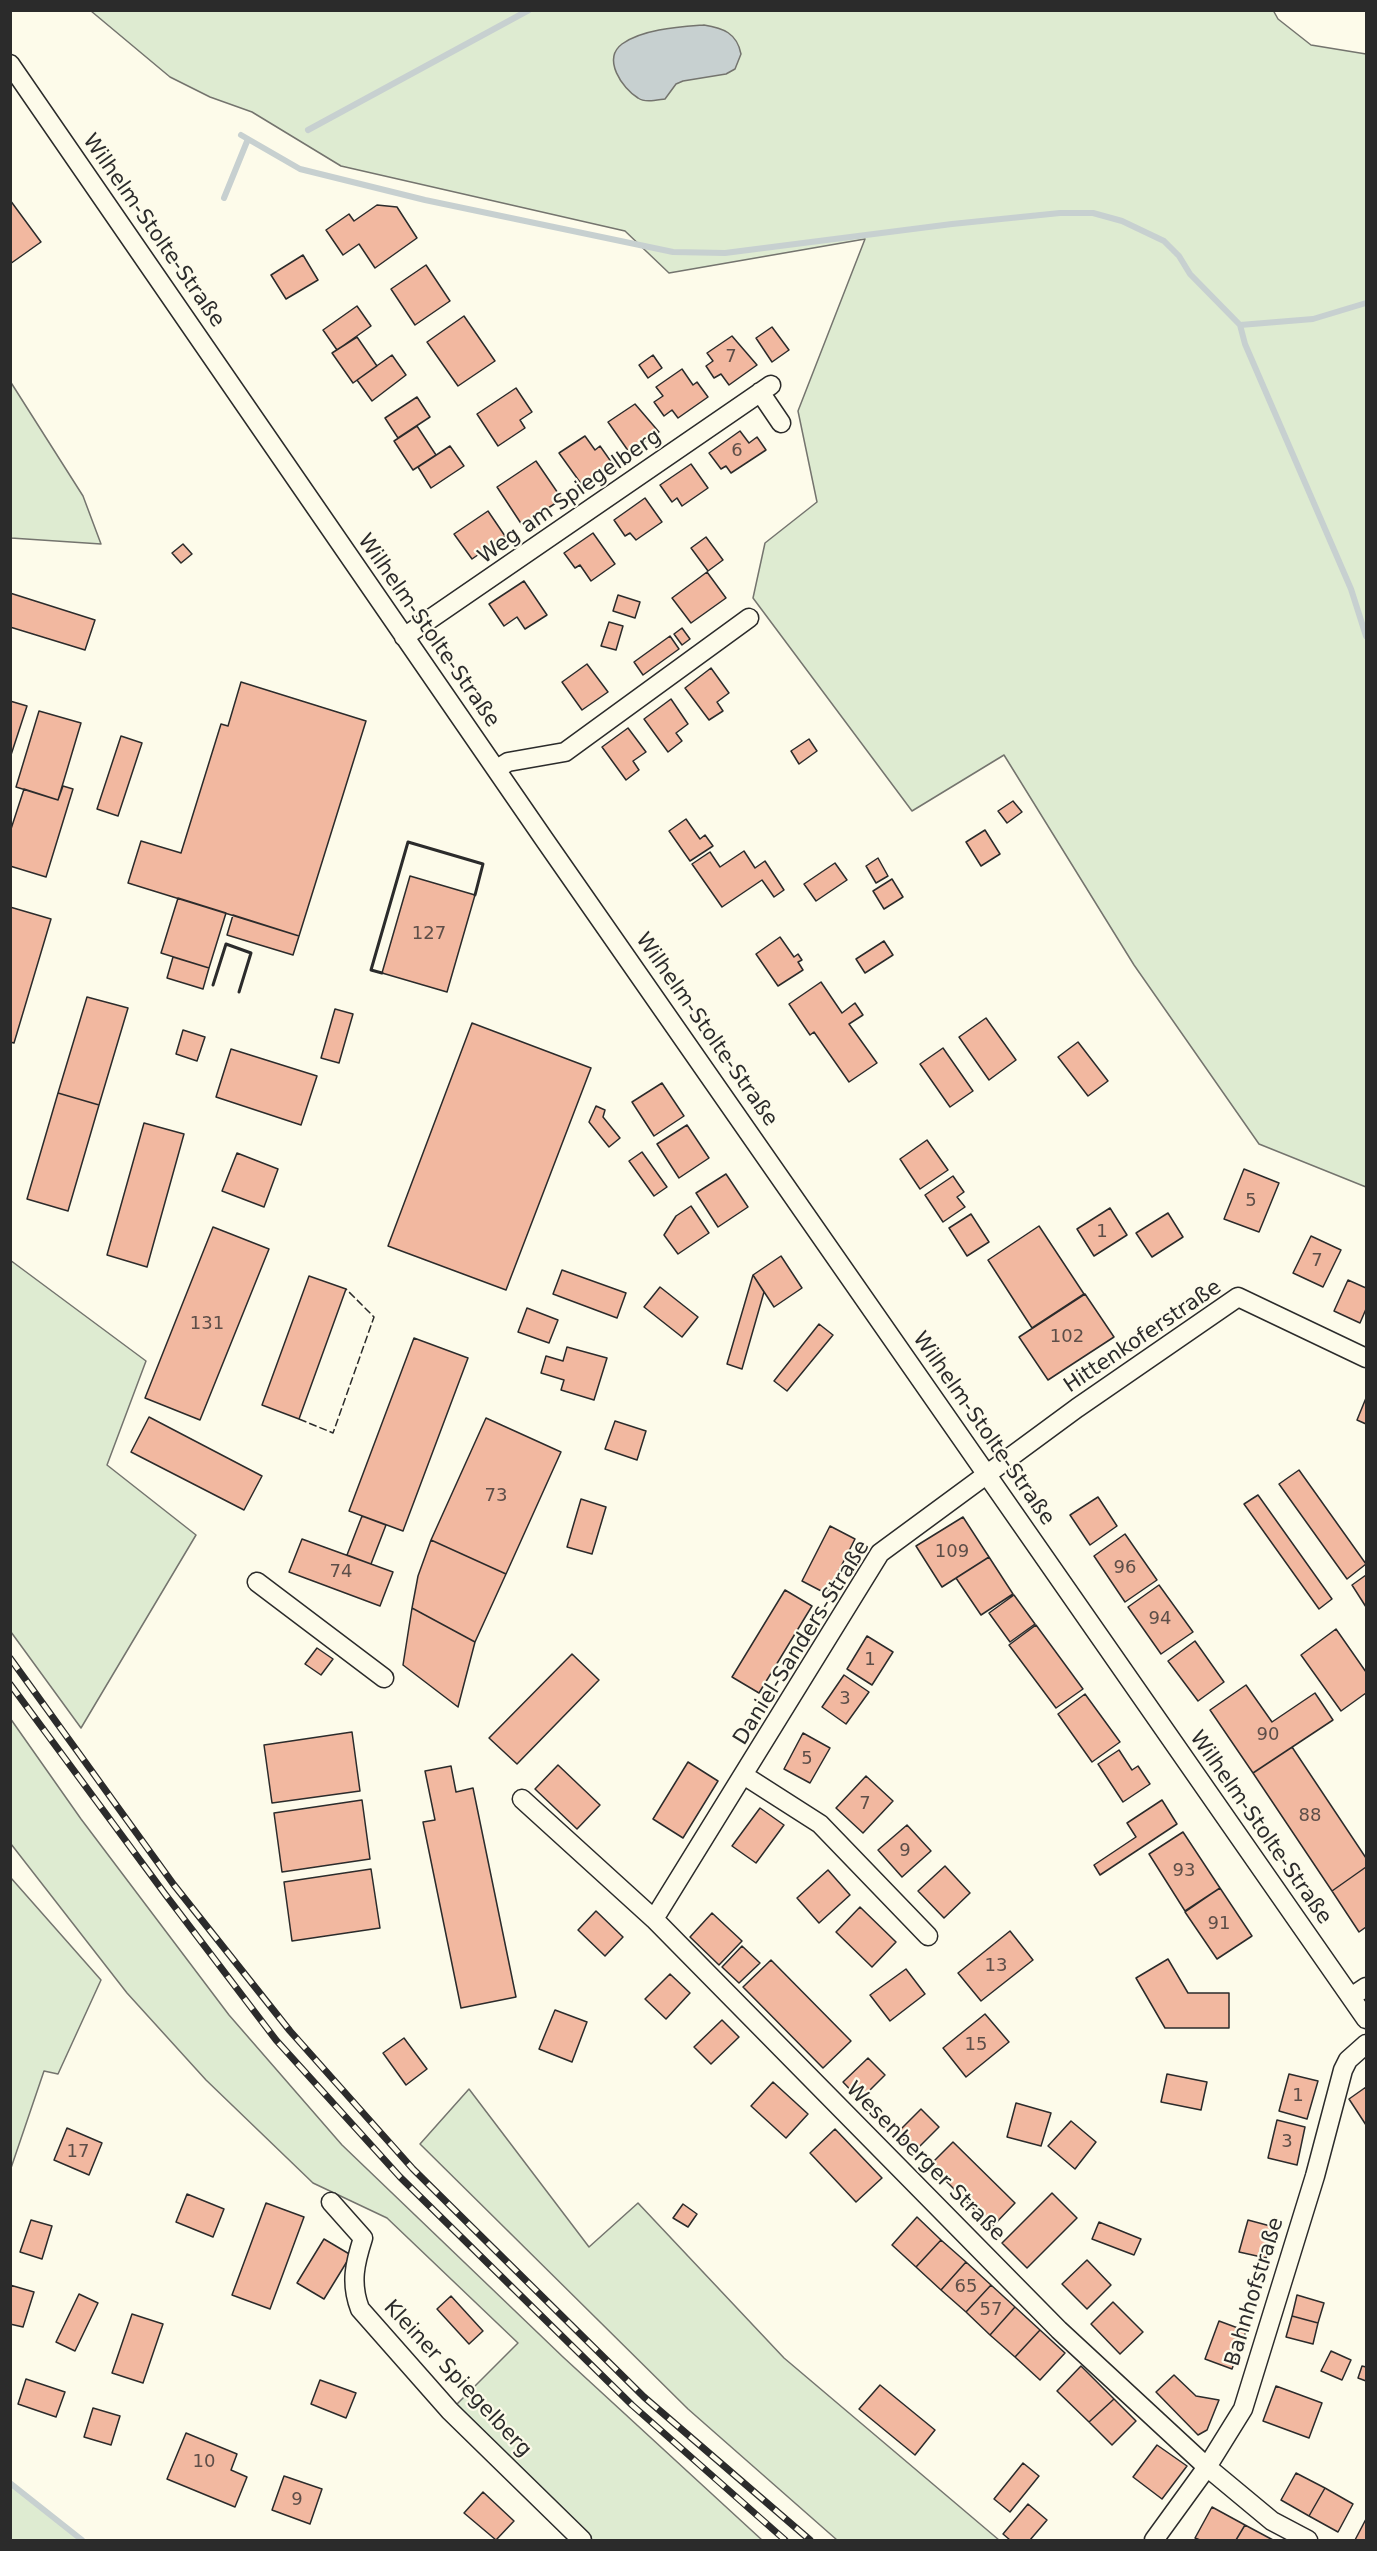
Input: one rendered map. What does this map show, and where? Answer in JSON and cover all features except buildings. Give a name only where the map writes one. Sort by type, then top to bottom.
[{"type":"street","name":"Wilhelm-Stolte-Straße","points":[[10,64],[404,637],[988,1474],[1134,1688],[1359,1992],[1366,2019]]},
{"type":"street","name":"Weg am Spiegelberg","points":[[404,637],[765,389],[781,423]]},
{"type":"street","points":[[496,769],[508,762],[565,752],[749,618]]},
{"type":"street","name":"Hittenkoferstraße","points":[[988,1474],[1238,1297],[1366,1358]]},
{"type":"street","name":"Daniel-Sanders-Straße","points":[[654,1919],[745,1776],[880,1553],[988,1474]]},
{"type":"street","points":[[257,1582],[384,1678]]},
{"type":"street","name":"Daniel-Sanders-Straße","points":[[745,1776],[820,1824],[928,1936]]},
{"type":"street","name":"Wesenberger Straße","points":[[522,1799],[654,1919],[1059,2330],[1208,2467],[1272,2521],[1308,2541]]},
{"type":"street","name":"Bahnhofstraße","points":[[1154,2541],[1208,2467],[1243,2409],[1315,2176],[1343,2070],[1348,2060],[1366,2044]]},
{"type":"street","name":"Kleiner Spiegelberg","points":[[331,2202],[363,2238],[353,2276],[354,2293],[360,2309],[450,2410],[582,2541]]},
{"type":"green space","points":[[1273,10],[1278,19],[1311,45],[1366,54],[1366,1187],[1259,1144],[1134,965],[1004,755],[912,811],[753,598],[765,543],[817,502],[798,411],[865,239],[669,273],[625,231],[341,166],[252,112],[210,97],[170,77],[91,11]]},
{"type":"green space","points":[[10,381],[83,496],[101,544],[11,538]]},
{"type":"green space","points":[[10,1260],[146,1361],[107,1465],[196,1535],[81,1728],[11,1632]]},
{"type":"green space","points":[[10,1718],[81,1819],[229,2015],[342,2145],[563,2357],[762,2540],[582,2540],[450,2411],[518,2343],[387,2218],[313,2183],[206,2080],[127,1993],[11,1844]]},
{"type":"green space","points":[[11,1878],[101,1980],[58,2074],[44,2071],[11,2168]]},
{"type":"green space","points":[[469,2089],[589,2247],[638,2203],[784,2358],[999,2540],[837,2540],[688,2409],[420,2144]]},
{"type":"green space","points":[[11,2483],[82,2540],[11,2540]]},
{"type":"shaded area","points":[[704,25],[723,30],[733,36],[741,54],[735,69],[726,74],[683,81],[676,84],[665,99],[655,100],[638,98],[616,73],[614,57],[616,50],[631,39],[651,32]]},
{"type":"waterway","points":[[308,130],[529,10]]},
{"type":"waterway","points":[[241,135],[300,169],[425,200],[673,252],[725,253],[952,224],[1060,213],[1093,213],[1122,221],[1164,241],[1179,256],[1190,274],[1240,325],[1245,344],[1351,589],[1366,636]]},
{"type":"waterway","points":[[224,198],[248,139]]},
{"type":"waterway","points":[[1240,325],[1313,319],[1366,303]]},
{"type":"waterway","points":[[10,2483],[82,2540]]},
{"type":"railway","points":[[10,1658],[174,1885],[290,2031],[413,2169],[644,2397],[810,2540]]},
{"type":"railway","points":[[10,1684],[276,2040],[400,2177],[632,2405],[785,2540]]},
{"type":"fence","points":[[299,1419],[333,1433],[374,1317],[346,1289]]},
{"type":"wall","points":[[382,973],[371,970],[408,842],[483,864],[475,895]]},
{"type":"wall","points":[[213,985],[226,944],[251,953],[239,992]]}]
